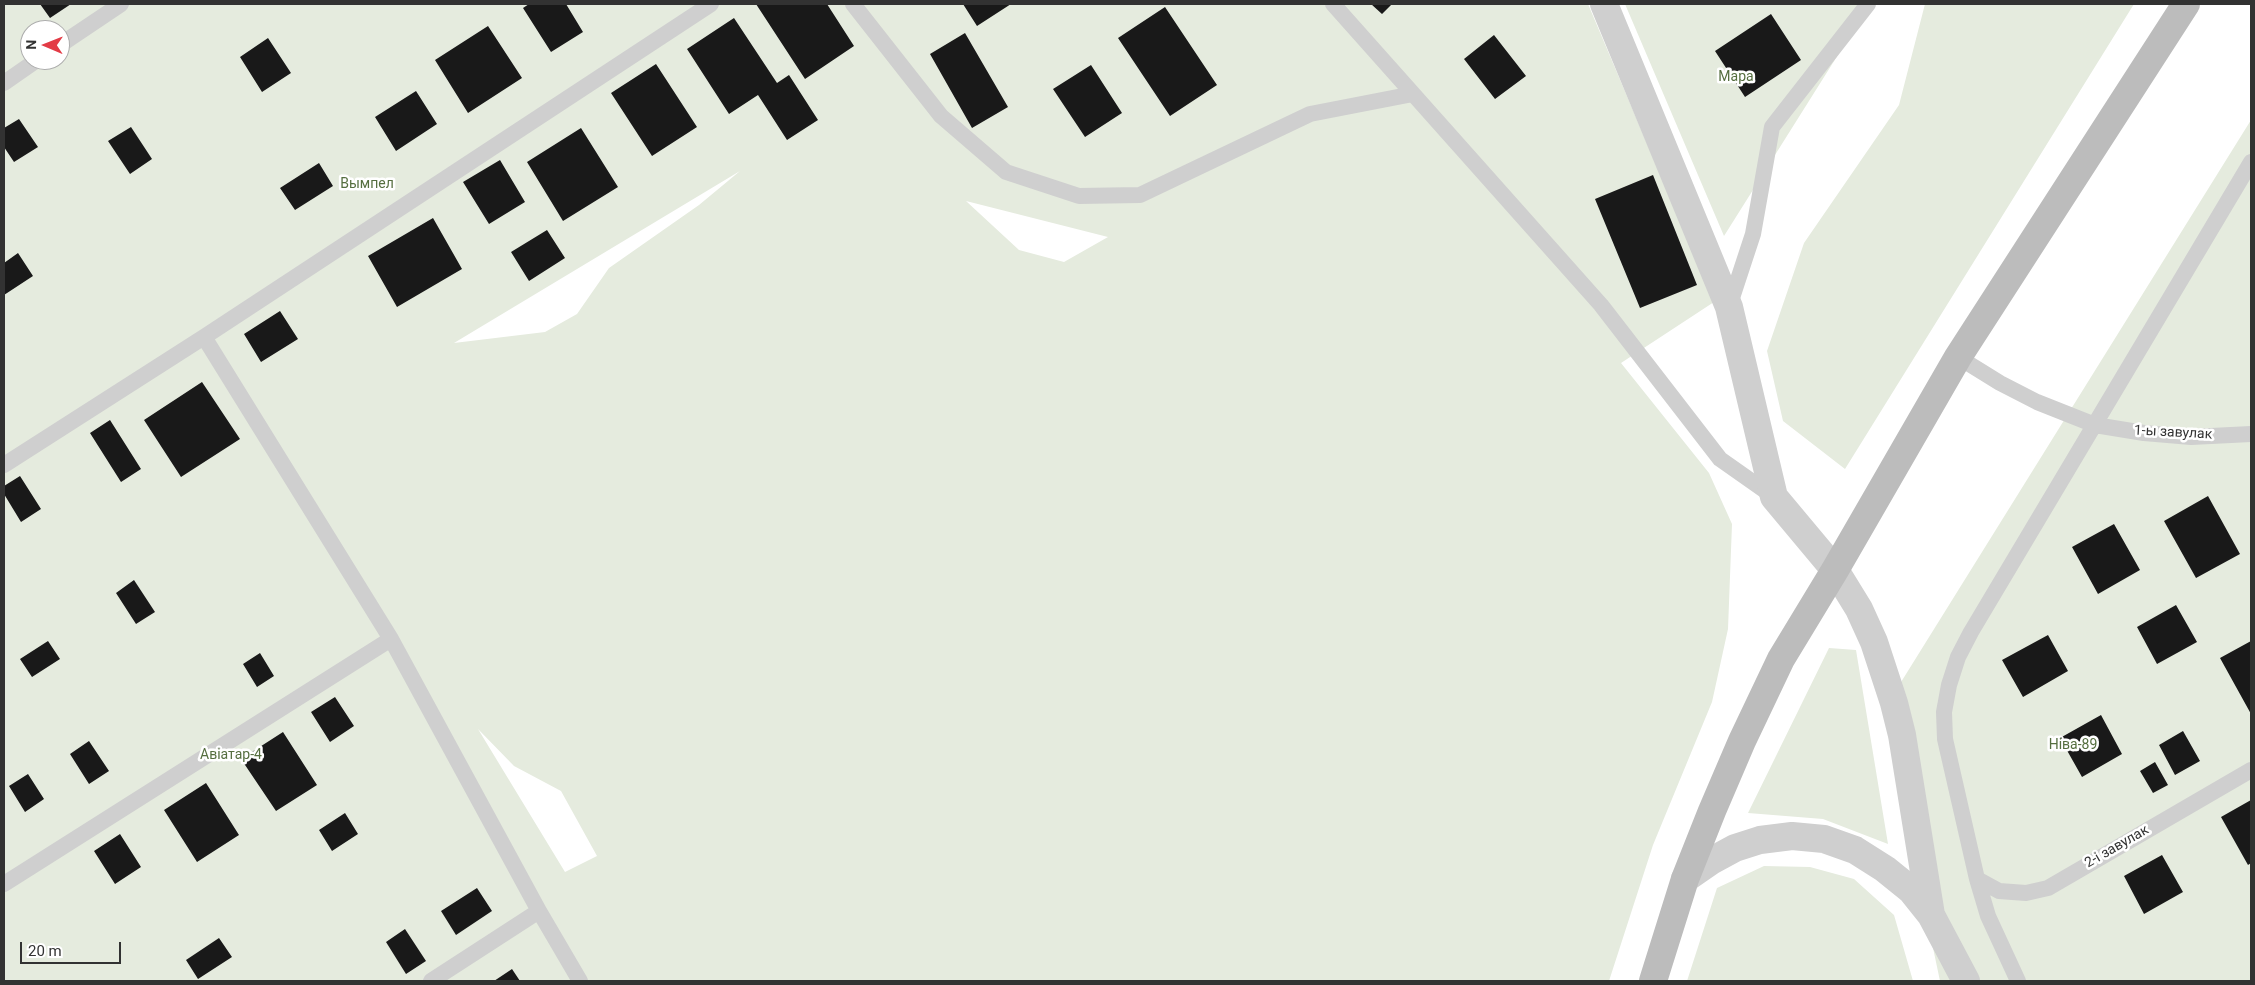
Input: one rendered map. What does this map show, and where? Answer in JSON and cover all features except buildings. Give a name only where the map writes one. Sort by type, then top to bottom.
[{"type":"street","points":[[1604,4],[1729,307],[1774,497],[1835,570],[1874,642],[1894,703],[1902,735],[1931,915]]},
{"type":"street","points":[[1652,981],[1686,879],[1742,741],[1781,659],[1835,570],[1958,357],[2186,4]]},
{"type":"street","points":[[1686,879],[1711,861],[1735,848],[1760,840],[1792,836],[1824,839],[1855,850],[1885,869],[1911,890],[1931,915],[1966,981]]},
{"type":"lane","points":[[70,38],[121,4]]},
{"type":"lane","points":[[4,465],[204,337],[711,4]]},
{"type":"lane","points":[[853,4],[942,116],[1006,172],[1079,196],[1140,195],[1310,114],[1413,94]]},
{"type":"lane","points":[[1333,4],[1601,305],[1720,459],[1774,497]]},
{"type":"lane","points":[[1729,307],[1753,234],[1772,127],[1868,4]]},
{"type":"lane","points":[[4,83],[23,70]]},
{"type":"lane","points":[[2018,981],[1988,916],[1977,879],[1945,739],[1944,712],[1949,685],[1958,657],[1971,632],[2251,162]]},
{"type":"lane","points":[[204,337],[392,639],[539,911],[580,981]]},
{"type":"lane","name":"1-ы завулак","points":[[1958,357],[2000,383],[2037,402],[2094,426],[2191,437],[2251,434]]},
{"type":"lane","points":[[4,884],[392,639]]},
{"type":"lane","name":"2-і завулак","points":[[1977,879],[2000,891],[2026,893],[2048,888],[2251,770]]},
{"type":"lane","points":[[431,981],[539,911]]},
{"type":"green space","points":[[4,4],[1588,4],[1714,302],[1621,363],[1709,473],[1732,524],[1728,629],[1712,702],[1653,845],[1609,981],[4,981]],"holes":[[[740,171],[699,205],[609,268],[577,314],[545,332],[454,343]],[[966,201],[1108,237],[1064,262],[1019,250]],[[478,729],[514,766],[561,791],[597,856],[565,872]]]},
{"type":"green space","name":"Мара","points":[[1625,4],[1870,4],[1724,236]]},
{"type":"green space","points":[[1925,4],[2134,4],[1845,469],[1783,421],[1767,351],[1804,243],[1899,105]]},
{"type":"green space","name":"Ніва-89","points":[[2251,120],[2251,981],[1940,981],[1883,711]]},
{"type":"green space","points":[[1829,648],[1856,650],[1888,844],[1823,819],[1748,813]]},
{"type":"green space","points":[[1764,866],[1810,867],[1854,879],[1894,915],[1913,981],[1687,981],[1717,888]]},
{"type":"park label","name":"Вымпел","points":[[367,184]]},
{"type":"park label","name":"Авіатар-4","points":[[231,755]]}]
